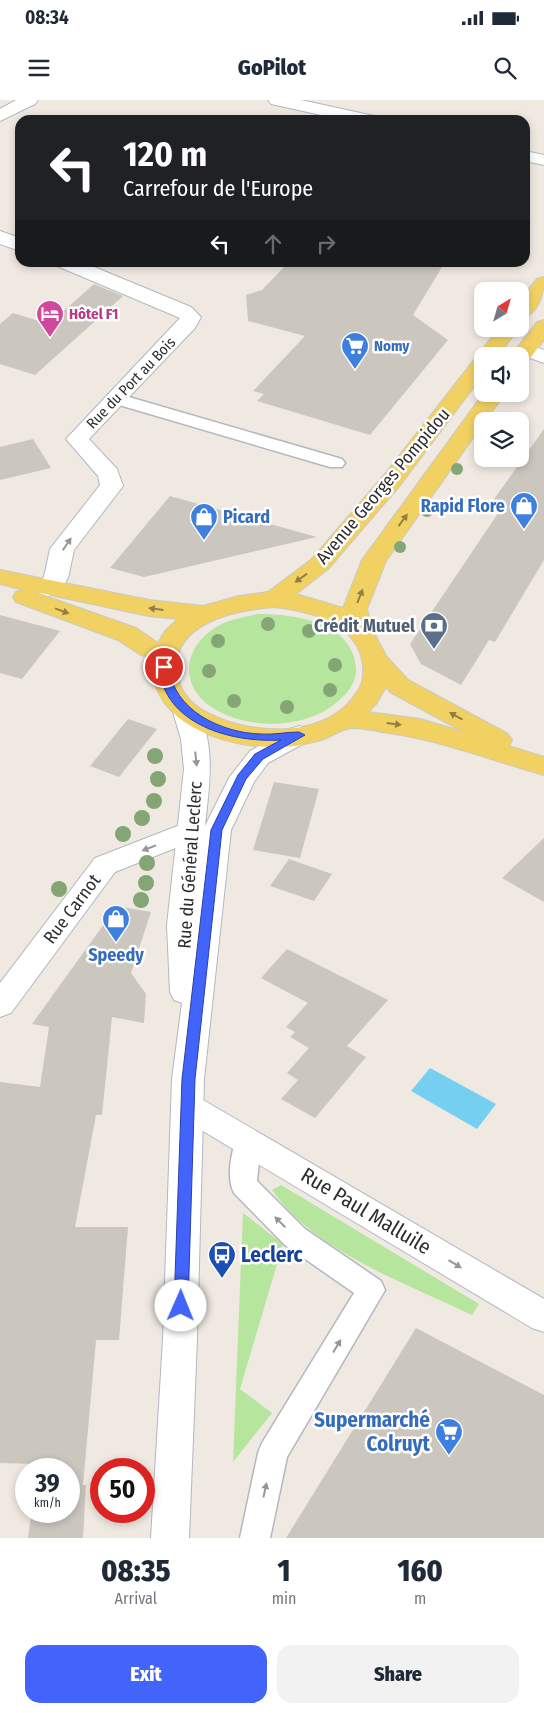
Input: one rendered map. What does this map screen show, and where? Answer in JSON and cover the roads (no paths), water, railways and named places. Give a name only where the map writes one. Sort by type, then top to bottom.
[{"type":"main road","points":[[529,301],[544,282]]},
{"type":"main road","points":[[530,355],[544,326]]},
{"type":"main road","name":"Avenue Georges Pompidou","points":[[274,600],[320,564],[393,479],[474,373]]},
{"type":"main road","name":"Avenue Georges Pompidou","points":[[360,632],[355,609],[374,560],[488,402]]},
{"type":"main road","points":[[0,577],[149,608],[204,614]]},
{"type":"main road","points":[[0,588],[127,634],[150,649],[166,654]]},
{"type":"main road","points":[[376,660],[376,672],[368,697],[346,718],[316,731],[299,735],[260,738],[240,735],[205,723],[186,712],[170,692],[165,680],[166,654],[180,632],[204,614],[237,603],[274,600],[303,603],[329,611],[360,632],[368,641],[376,660],[399,686],[544,766]]},
{"type":"main road","points":[[346,718],[420,728],[544,766]]},
{"type":"street","points":[[0,116],[29,100]]},
{"type":"street","points":[[277,100],[345,115]]},
{"type":"street","points":[[530,157],[544,160]]},
{"type":"street","points":[[0,237],[15,243]]},
{"type":"street","name":"Rue du Port au Bois","points":[[48,588],[56,578],[62,549],[112,486],[109,474],[77,439],[188,324],[191,317],[184,311],[76,267]]},
{"type":"street","name":"Rue du Général Leclerc","points":[[170,1538],[180,1339],[188,1092],[182,925],[193,830],[197,769],[194,738],[186,712]]},
{"type":"street","name":"Rue du Général Leclerc","points":[[188,1092],[217,830],[242,778],[259,757],[299,735]]},
{"type":"street","name":"Rue Carnot","points":[[0,1005],[105,865],[193,830]]},
{"type":"street","name":"Rue Paul Malluile","points":[[188,1092],[248,1142],[544,1316]]},
{"type":"lane","points":[[115,398],[336,463]]},
{"type":"lane","points":[[248,1142],[243,1185],[295,1237],[371,1290],[273,1453],[255,1538]]},
{"type":"water","points":[[430,1068],[496,1104],[477,1129],[411,1091]]},
{"type":"place","name":"Hôtel F1","points":[[50,338]]},
{"type":"place","name":"Nomy","points":[[355,370]]},
{"type":"place","name":"Rapid Flore","points":[[524,530]]},
{"type":"place","name":"Picard","points":[[204,541]]},
{"type":"place","name":"Crédit Mutuel","points":[[434,650]]},
{"type":"place","name":"Speedy","points":[[116,943]]},
{"type":"place","name":"Leclerc","points":[[222,1279]]},
{"type":"place","name":"Supermarché Colruyt","points":[[449,1456]]}]
